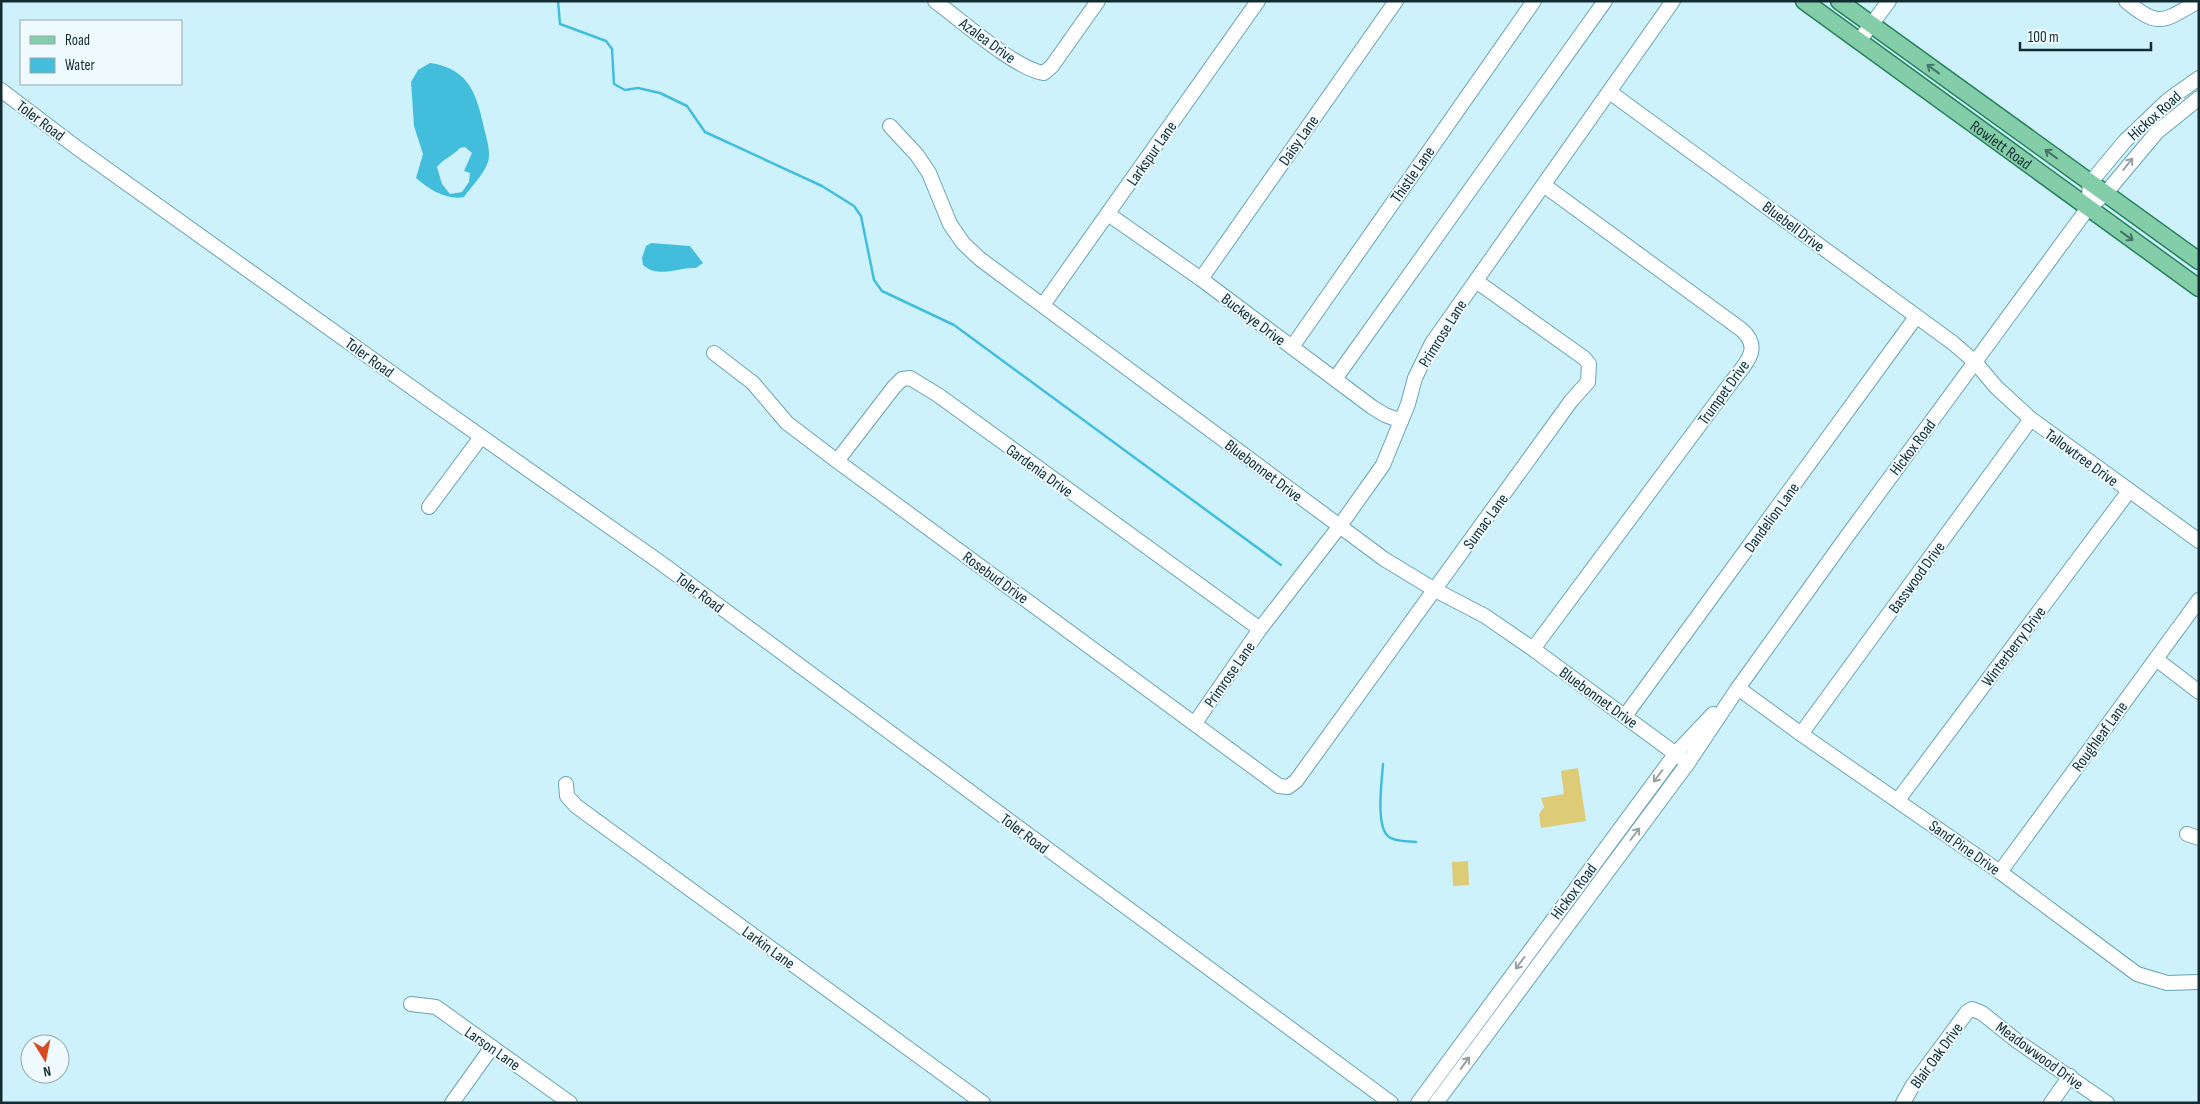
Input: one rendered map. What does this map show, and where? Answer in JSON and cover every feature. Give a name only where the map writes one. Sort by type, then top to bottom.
[{"type":"main road","name":"Rowlett Road","points":[[1804,1],[2199,288]]},
{"type":"main road","name":"Rowlett Road","points":[[1839,1],[2199,261]]},
{"type":"street","name":"Azalea Drive","points":[[939,2],[1016,61],[1033,71],[1044,73],[1052,66],[1098,1]]},
{"type":"street","name":"Larkspur Lane","points":[[1043,306],[1258,1]]},
{"type":"street","name":"Daisy Lane","points":[[1201,279],[1396,1]]},
{"type":"street","name":"Thistle Lane","points":[[1292,347],[1534,1]]},
{"type":"street","points":[[1335,379],[1605,1]]},
{"type":"street","name":"Primrose Lane","points":[[1195,723],[1260,629],[1339,527],[1383,465],[1408,404],[1415,378],[1432,343],[1545,186],[1673,1]]},
{"type":"street","points":[[1859,41],[1889,1]]},
{"type":"street","points":[[2126,1],[2146,18],[2157,20],[2167,19],[2199,2]]},
{"type":"street","name":"Hickox Road","points":[[2090,183],[2125,141],[2159,108],[2199,78]]},
{"type":"street","name":"Toler Road","points":[[1,90],[84,152],[481,437],[661,563],[1391,1103]]},
{"type":"street","name":"Bluebell Drive","points":[[1610,93],[1975,362]]},
{"type":"street","name":"Hickox Road","points":[[1436,1103],[1688,763],[1738,688],[2088,208],[2105,194],[2138,152],[2170,121],[2199,98]]},
{"type":"street","points":[[2159,108],[2170,121]]},
{"type":"street","name":"Bluebonnet Drive","points":[[890,126],[917,155],[929,173],[950,224],[963,243],[980,259],[1339,527],[1384,559],[1435,590],[1485,616],[1688,763]]},
{"type":"street","points":[[2088,208],[2090,183]]},
{"type":"street","name":"Trumpet Drive","points":[[1533,649],[1730,384],[1751,354],[1753,346],[1750,338],[1742,330],[1545,186]]},
{"type":"street","name":"Buckeye Drive","points":[[1108,214],[1201,279],[1385,415],[1401,421]]},
{"type":"street","name":"Sumac Lane","points":[[1288,787],[1296,781],[1571,401],[1588,382],[1589,364],[1584,358],[1476,281]]},
{"type":"street","name":"Dandelion Lane","points":[[1625,716],[1916,317]]},
{"type":"street","name":"Rosebud Drive","points":[[714,354],[753,383],[787,423],[837,461],[1279,786],[1288,787]]},
{"type":"street","name":"Tallowtree Drive","points":[[1975,362],[1996,387],[2031,419],[2199,541]]},
{"type":"street","name":"Gardenia Drive","points":[[837,461],[894,387],[902,379],[910,378],[938,395],[1260,629]]},
{"type":"street","name":"Basswood Drive","points":[[1800,734],[2031,419]]},
{"type":"street","points":[[429,507],[481,437]]},
{"type":"street","name":"Winterberry Drive","points":[[1898,800],[2129,491]]},
{"type":"street","name":"Roughleaf Lane","points":[[2000,872],[2199,600]]},
{"type":"street","points":[[2156,659],[2199,692]]},
{"type":"street","name":"Hickox Road","points":[[1418,1103],[1676,753],[1738,688]]},
{"type":"street","name":"Sand Pine Drive","points":[[1738,688],[1800,734],[2000,872],[2138,974],[2167,983],[2199,982]]},
{"type":"street","name":"Larkin Lane","points":[[566,784],[567,796],[576,806],[983,1103]]},
{"type":"street","points":[[1566,926],[1567,919],[1614,857],[1614,850],[1610,842]]},
{"type":"street","points":[[1540,936],[1553,944]]},
{"type":"street","name":"Larson Lane","points":[[411,1004],[436,1007],[570,1103]]},
{"type":"street","name":"Meadowwood Drive","points":[[1972,1009],[1982,1013],[2018,1041],[2107,1103]]},
{"type":"street","name":"Blair Oak Drive","points":[[1903,1103],[1913,1086],[1967,1012],[1972,1009]]},
{"type":"street","points":[[452,1103],[492,1048]]},
{"type":"street","points":[[2051,1103],[2070,1076]]},
{"type":"shaded area","points":[[1578,768],[1586,821],[1541,828],[1539,814],[1544,807],[1541,798],[1564,794],[1561,771]]},
{"type":"shaded area","points":[[1468,861],[1469,885],[1453,886],[1452,862]]},
{"type":"water","points":[[430,63],[455,71],[470,86],[479,107],[488,143],[489,158],[484,171],[464,197],[445,196],[426,186],[416,178],[423,154],[414,126],[411,82],[418,70]],"holes":[[[465,147],[472,153],[464,171],[470,173],[469,182],[462,192],[450,194],[442,184],[437,167],[460,148]]]},
{"type":"water","points":[[651,243],[690,246],[703,263],[696,268],[662,272],[649,269],[643,265],[642,258],[646,246]]},
{"type":"waterway","points":[[558,1],[560,24],[606,41],[612,49],[614,84],[625,90],[638,88],[660,93],[687,106],[705,132],[822,186],[854,206],[861,216],[874,280],[882,291],[954,325],[1281,565]]},
{"type":"waterway","points":[[1383,764],[1380,803],[1382,824],[1385,832],[1395,840],[1416,842]]}]
